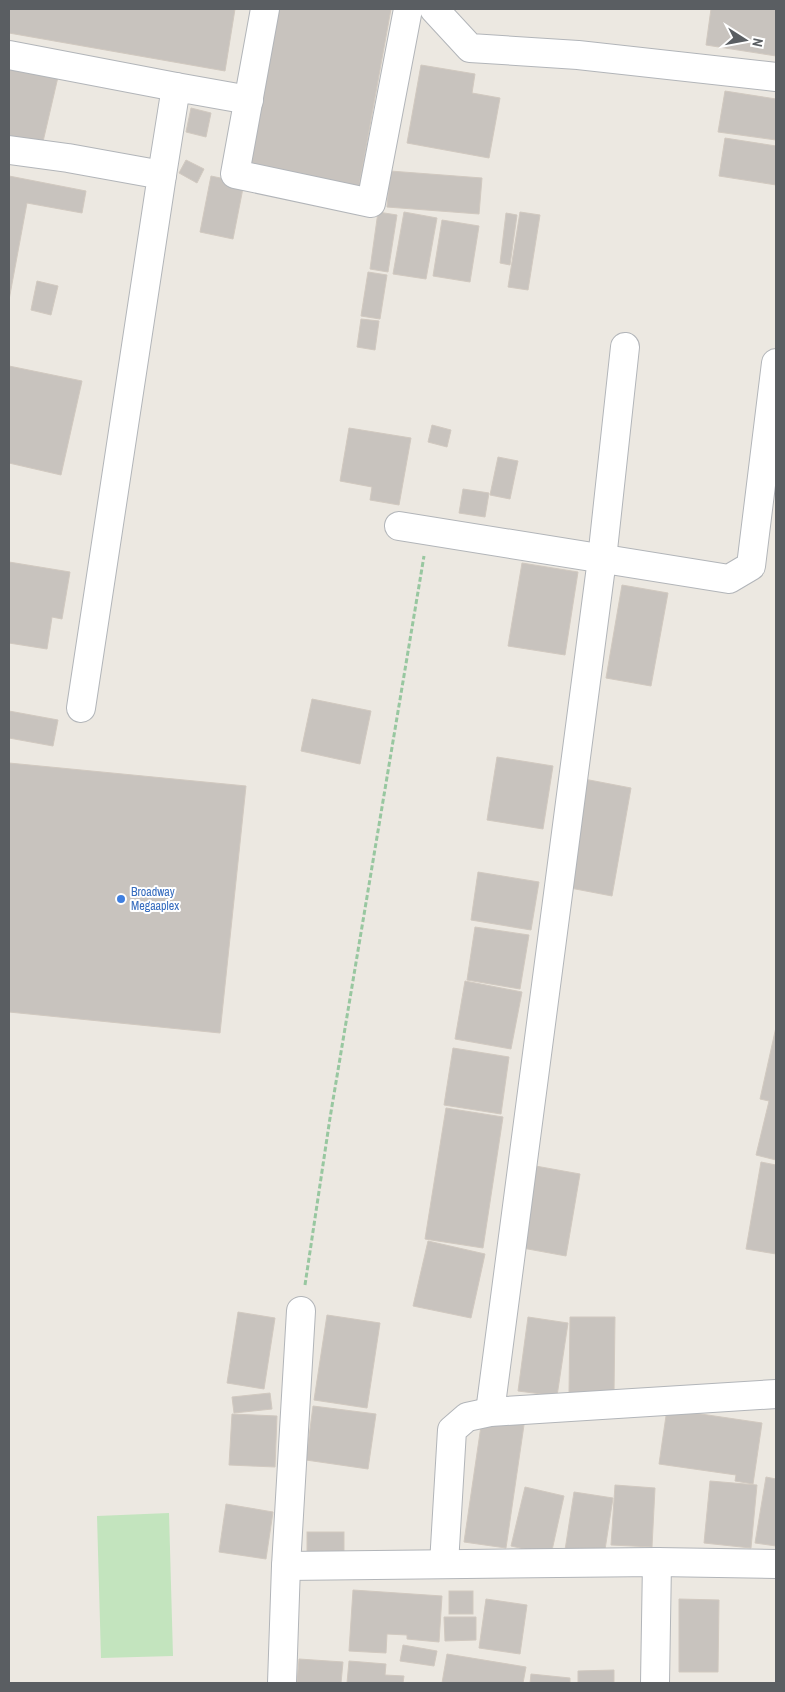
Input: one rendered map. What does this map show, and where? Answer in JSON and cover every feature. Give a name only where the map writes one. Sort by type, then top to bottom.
[{"type":"street","points":[[264,9],[235,174],[371,203],[408,9]]},
{"type":"street","points":[[434,9],[470,48],[578,55],[776,77]]},
{"type":"street","points":[[9,55],[176,88],[249,100]]},
{"type":"street","points":[[81,708],[176,88]]},
{"type":"street","points":[[9,150],[162,174]]},
{"type":"street","points":[[490,1412],[602,559],[625,347]]},
{"type":"street","points":[[399,526],[729,579],[751,566],[776,363]]},
{"type":"street","points":[[282,1683],[286,1566],[301,1311]]},
{"type":"street","points":[[444,1564],[452,1430],[467,1417],[490,1412],[776,1394]]},
{"type":"street","points":[[286,1566],[657,1562],[776,1564]]},
{"type":"street","points":[[655,1683],[657,1562]]},
{"type":"path","points":[[301,1311],[330,1118],[428,531]]},
{"type":"green space","points":[[169,1513],[173,1656],[101,1658],[97,1516]]},
{"type":"building","points":[[9,9],[235,9],[225,71],[9,33]]},
{"type":"building","points":[[274,9],[391,9],[359,186],[246,164]]},
{"type":"building","points":[[711,9],[776,9],[776,56],[706,45]]},
{"type":"building","points":[[421,65],[475,74],[472,93],[500,98],[489,158],[407,143]]},
{"type":"building","points":[[9,66],[58,77],[42,146],[9,139]]},
{"type":"building","points":[[725,91],[776,99],[776,140],[718,132]]},
{"type":"building","points":[[191,108],[211,113],[206,137],[186,132]]},
{"type":"building","points":[[725,138],[776,146],[776,185],[719,176]]},
{"type":"building","points":[[186,160],[204,169],[197,183],[179,173]]},
{"type":"building","points":[[390,171],[482,178],[479,214],[387,207]]},
{"type":"building","points":[[9,176],[86,191],[82,213],[27,203],[9,300]]},
{"type":"building","points":[[211,176],[244,183],[233,239],[200,232]]},
{"type":"building","points":[[378,212],[397,215],[388,272],[370,269]]},
{"type":"building","points":[[404,212],[437,218],[426,279],[393,274]]},
{"type":"building","points":[[520,212],[540,215],[528,290],[508,287]]},
{"type":"building","points":[[506,213],[517,215],[510,265],[500,263]]},
{"type":"building","points":[[442,220],[479,226],[470,282],[433,276]]},
{"type":"building","points":[[368,272],[387,275],[380,319],[361,316]]},
{"type":"building","points":[[37,281],[58,286],[51,315],[31,310]]},
{"type":"building","points":[[361,319],[379,321],[375,350],[357,347]]},
{"type":"building","points":[[9,366],[82,381],[61,475],[9,463]]},
{"type":"building","points":[[432,425],[451,430],[447,447],[428,442]]},
{"type":"building","points":[[349,428],[411,438],[399,505],[370,500],[372,487],[340,481]]},
{"type":"building","points":[[498,457],[518,461],[510,499],[490,495]]},
{"type":"building","points":[[463,489],[489,493],[485,517],[459,513]]},
{"type":"building","points":[[9,562],[70,572],[62,619],[52,617],[47,649],[9,643]]},
{"type":"building","points":[[522,563],[578,572],[565,655],[508,646]]},
{"type":"building","points":[[622,585],[668,593],[651,686],[606,678]]},
{"type":"building","points":[[312,699],[371,711],[360,764],[301,751]]},
{"type":"building","points":[[9,711],[58,720],[53,746],[9,738]]},
{"type":"building","points":[[497,757],[553,766],[543,829],[487,820]]},
{"type":"building","name":"Broadway Megaaplex","points":[[9,763],[246,786],[220,1033],[9,1012]]},
{"type":"building","points":[[584,779],[631,788],[612,896],[565,887]]},
{"type":"building","points":[[478,872],[539,882],[531,930],[471,920]]},
{"type":"building","points":[[475,927],[529,935],[520,989],[467,980]]},
{"type":"building","points":[[465,981],[522,992],[511,1049],[455,1039]]},
{"type":"building","points":[[776,1027],[776,1160],[756,1155],[769,1101],[760,1099]]},
{"type":"building","points":[[453,1048],[509,1057],[501,1114],[444,1105]]},
{"type":"building","points":[[446,1108],[503,1117],[483,1248],[425,1239]]},
{"type":"building","points":[[761,1162],[776,1165],[776,1254],[746,1249]]},
{"type":"building","points":[[530,1165],[580,1174],[566,1256],[517,1247]]},
{"type":"building","points":[[428,1241],[485,1254],[471,1318],[413,1306]]},
{"type":"building","points":[[238,1312],[275,1318],[264,1389],[227,1383]]},
{"type":"building","points":[[327,1315],[380,1323],[367,1408],[314,1400]]},
{"type":"building","points":[[528,1317],[568,1323],[557,1396],[518,1391]]},
{"type":"building","points":[[570,1317],[615,1317],[614,1393],[569,1393]]},
{"type":"building","points":[[270,1393],[272,1409],[234,1413],[232,1397]]},
{"type":"building","points":[[313,1406],[376,1414],[368,1469],[306,1460]]},
{"type":"building","points":[[667,1409],[762,1423],[753,1484],[735,1481],[736,1475],[659,1464]]},
{"type":"building","points":[[232,1414],[277,1416],[275,1467],[229,1465]]},
{"type":"building","points":[[482,1419],[524,1425],[506,1548],[464,1542]]},
{"type":"building","points":[[766,1477],[776,1479],[776,1546],[755,1543]]},
{"type":"building","points":[[710,1481],[757,1485],[751,1548],[704,1543]]},
{"type":"building","points":[[615,1485],[655,1488],[652,1547],[611,1545]]},
{"type":"building","points":[[525,1487],[564,1496],[551,1555],[511,1546]]},
{"type":"building","points":[[574,1492],[613,1498],[604,1556],[565,1550]]},
{"type":"building","points":[[226,1504],[273,1512],[266,1559],[219,1552]]},
{"type":"building","points":[[307,1532],[344,1532],[344,1553],[307,1553]]},
{"type":"building","points":[[353,1590],[442,1596],[439,1642],[407,1639],[407,1635],[387,1634],[386,1653],[349,1651]]},
{"type":"building","points":[[449,1591],[473,1591],[473,1614],[449,1614]]},
{"type":"building","points":[[486,1599],[527,1605],[520,1654],[479,1648]]},
{"type":"building","points":[[679,1599],[719,1600],[718,1672],[679,1672]]},
{"type":"building","points":[[444,1617],[476,1617],[476,1640],[445,1641]]},
{"type":"building","points":[[403,1645],[437,1651],[434,1666],[400,1661]]},
{"type":"building","points":[[447,1654],[526,1667],[523,1683],[442,1683]]},
{"type":"building","points":[[299,1659],[343,1662],[341,1683],[297,1683]]},
{"type":"building","points":[[349,1661],[386,1664],[385,1675],[404,1676],[403,1683],[347,1683]]},
{"type":"building","points":[[614,1670],[614,1683],[578,1683],[578,1671]]},
{"type":"building","points":[[531,1674],[570,1678],[570,1683],[530,1683]]},
{"type":"place","name":"Broadway Megaaplex","points":[[121,899]]}]
